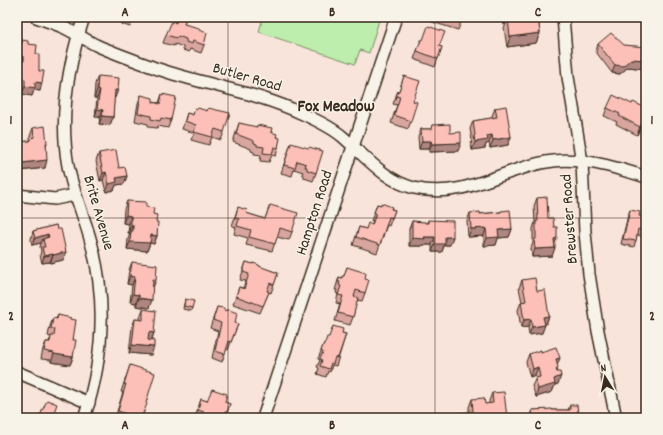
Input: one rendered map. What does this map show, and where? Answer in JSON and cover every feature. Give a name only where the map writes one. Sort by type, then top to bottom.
[{"type":"street","name":"Butler Road","points":[[36,17],[66,28],[95,45],[159,69],[257,97],[304,114],[341,135],[385,174],[399,183],[411,187],[424,190],[450,190],[472,186],[545,162],[570,160],[609,167],[646,177]]},
{"type":"street","name":"Brite Avenue","points":[[84,17],[69,71],[65,98],[65,141],[68,166],[75,195],[91,242],[98,276],[100,296],[101,326],[99,356],[89,403],[84,418]]},
{"type":"street","name":"Hampton Road","points":[[263,418],[396,17]]},
{"type":"street","name":"Brewster Road","points":[[563,17],[568,77],[582,162],[585,232],[589,274],[598,331],[616,418]]},
{"type":"street","points":[[17,195],[55,199],[75,195]]},
{"type":"street","points":[[17,372],[89,403]]},
{"type":"green space","points":[[263,17],[380,17],[369,53],[360,50],[355,64],[259,32]]},
{"type":"building","points":[[123,17],[134,17],[132,22],[123,19]]},
{"type":"building","points":[[177,17],[186,17],[184,24],[199,28],[199,30],[207,33],[204,45],[193,41],[192,44],[186,42],[186,39],[178,36],[177,38],[166,35],[172,21],[176,23]]},
{"type":"building","points":[[445,17],[463,17],[461,22]]},
{"type":"building","points":[[538,17],[540,33],[510,37],[508,18]]},
{"type":"building","points":[[428,26],[445,32],[439,46],[442,47],[438,59],[417,51]]},
{"type":"building","points":[[611,33],[624,45],[646,47],[646,60],[631,59],[623,66],[615,65],[598,44]]},
{"type":"building","points":[[22,40],[28,41],[28,44],[37,45],[36,54],[39,54],[39,71],[44,71],[42,83],[35,82],[35,88],[25,86],[25,79],[22,78],[23,71],[21,71],[24,57],[17,56],[17,43],[22,43]]},
{"type":"building","points":[[98,76],[119,78],[118,90],[115,90],[113,117],[102,116],[103,110],[97,109],[100,90],[97,90]]},
{"type":"building","points":[[404,76],[420,81],[413,101],[417,102],[411,121],[394,115],[400,97],[396,96]]},
{"type":"building","points":[[162,94],[176,97],[171,120],[161,118],[160,121],[151,119],[151,116],[138,113],[141,95],[153,98],[153,102],[160,104]]},
{"type":"building","points":[[613,95],[632,104],[633,102],[646,108],[646,114],[640,127],[619,116],[620,114],[607,108]]},
{"type":"building","points":[[506,106],[511,137],[493,140],[492,135],[487,136],[488,140],[475,142],[473,121],[497,117],[495,108]]},
{"type":"building","points":[[195,108],[207,111],[208,108],[230,113],[224,132],[215,129],[212,137],[194,132],[196,125],[185,121],[187,113],[193,115]]},
{"type":"building","points":[[239,123],[257,127],[257,125],[272,128],[271,132],[277,134],[276,137],[280,138],[278,148],[274,147],[272,154],[263,153],[264,147],[257,146],[254,141],[236,134]]},
{"type":"building","points":[[450,124],[450,133],[461,132],[461,143],[432,144],[431,141],[422,141],[421,129],[432,129],[432,125]]},
{"type":"building","points":[[45,126],[47,160],[22,163],[21,161],[17,162],[17,142],[30,141],[34,137],[33,128]]},
{"type":"building","points":[[291,143],[323,151],[316,173],[307,170],[307,167],[305,167],[306,164],[297,161],[295,168],[284,165]]},
{"type":"building","points":[[116,150],[119,168],[125,167],[127,176],[116,178],[117,182],[109,184],[106,172],[103,173],[99,153]]},
{"type":"building","points":[[547,197],[548,218],[553,218],[554,227],[557,227],[557,238],[554,239],[555,248],[535,249],[534,240],[536,239],[536,221],[538,221],[537,198]]},
{"type":"building","points":[[127,201],[146,202],[146,207],[154,208],[153,214],[157,215],[156,222],[158,222],[157,236],[151,235],[150,243],[130,242],[133,225],[131,225],[131,216],[126,215]]},
{"type":"building","points":[[381,203],[392,207],[391,209],[395,210],[392,218],[389,217],[380,245],[356,237],[359,227],[366,229],[368,223],[372,225],[377,204],[381,205]]},
{"type":"building","points":[[270,205],[298,213],[292,232],[280,228],[275,244],[249,237],[251,230],[237,226],[239,219],[235,218],[238,207],[247,210],[246,213],[265,219]]},
{"type":"building","points":[[510,210],[512,229],[498,230],[499,237],[487,238],[486,228],[471,229],[470,213],[480,212],[480,214]]},
{"type":"building","points":[[630,210],[640,212],[639,216],[646,217],[646,231],[638,229],[636,241],[623,239]]},
{"type":"building","points":[[428,220],[453,221],[453,237],[445,237],[445,244],[435,244],[435,237],[424,237],[425,239],[412,238],[412,221],[428,223]]},
{"type":"building","points":[[56,225],[57,229],[61,229],[66,252],[44,256],[42,247],[45,247],[43,239],[49,237],[48,234],[35,238],[33,231]]},
{"type":"building","points":[[132,262],[157,265],[156,280],[153,279],[152,300],[139,298],[139,295],[133,294],[135,277],[130,276]]},
{"type":"building","points":[[246,262],[259,265],[278,273],[274,285],[270,283],[267,291],[269,292],[263,306],[236,296],[239,287],[244,289],[249,274],[243,272]]},
{"type":"building","points":[[347,267],[366,273],[365,279],[369,280],[365,293],[356,290],[354,297],[358,298],[353,317],[338,313],[343,296],[338,295],[341,286],[339,285],[340,282],[338,282],[339,277],[342,278],[342,276],[344,276]]},
{"type":"building","points":[[535,278],[537,291],[545,290],[549,316],[543,317],[545,325],[532,327],[531,319],[524,320],[521,302],[526,301],[522,280]]},
{"type":"building","points":[[185,299],[194,301],[192,308],[184,306]]},
{"type":"building","points":[[217,307],[237,313],[235,323],[238,324],[231,342],[229,341],[225,354],[215,351],[221,323],[213,320]]},
{"type":"building","points":[[143,309],[156,311],[154,333],[149,332],[148,340],[154,341],[154,347],[132,345],[135,319],[143,320]]},
{"type":"building","points":[[58,315],[76,320],[73,340],[76,340],[73,357],[44,351],[46,342],[50,342],[51,336],[54,336],[55,329],[51,329],[53,318],[57,319]]},
{"type":"building","points":[[333,326],[343,329],[342,333],[346,334],[338,358],[335,357],[333,364],[331,363],[329,369],[320,366],[322,360],[320,359],[323,352],[321,351],[324,343],[327,337],[329,337]]},
{"type":"building","points":[[556,347],[560,358],[556,359],[558,368],[556,369],[557,372],[560,372],[561,376],[554,379],[555,384],[538,389],[535,378],[540,377],[538,367],[533,369],[529,354]]},
{"type":"building","points":[[130,365],[155,373],[146,403],[147,404],[141,418],[118,411]]},
{"type":"building","points":[[212,389],[227,394],[225,402],[230,404],[227,412],[225,412],[223,417],[221,416],[220,418],[205,418],[203,417],[204,412],[198,410],[201,399],[207,401]]},
{"type":"building","points":[[504,392],[507,418],[455,418],[454,414],[473,412],[472,399],[484,398],[485,404],[493,403],[492,393]]},
{"type":"building","points":[[47,400],[57,404],[53,415],[55,416],[54,418],[39,418]]},
{"type":"building","points":[[570,405],[577,405],[578,413],[576,413],[576,416],[581,416],[581,418],[533,418],[532,410],[570,410]]},
{"type":"district","name":"Fox Meadow","points":[[336,108]]}]
